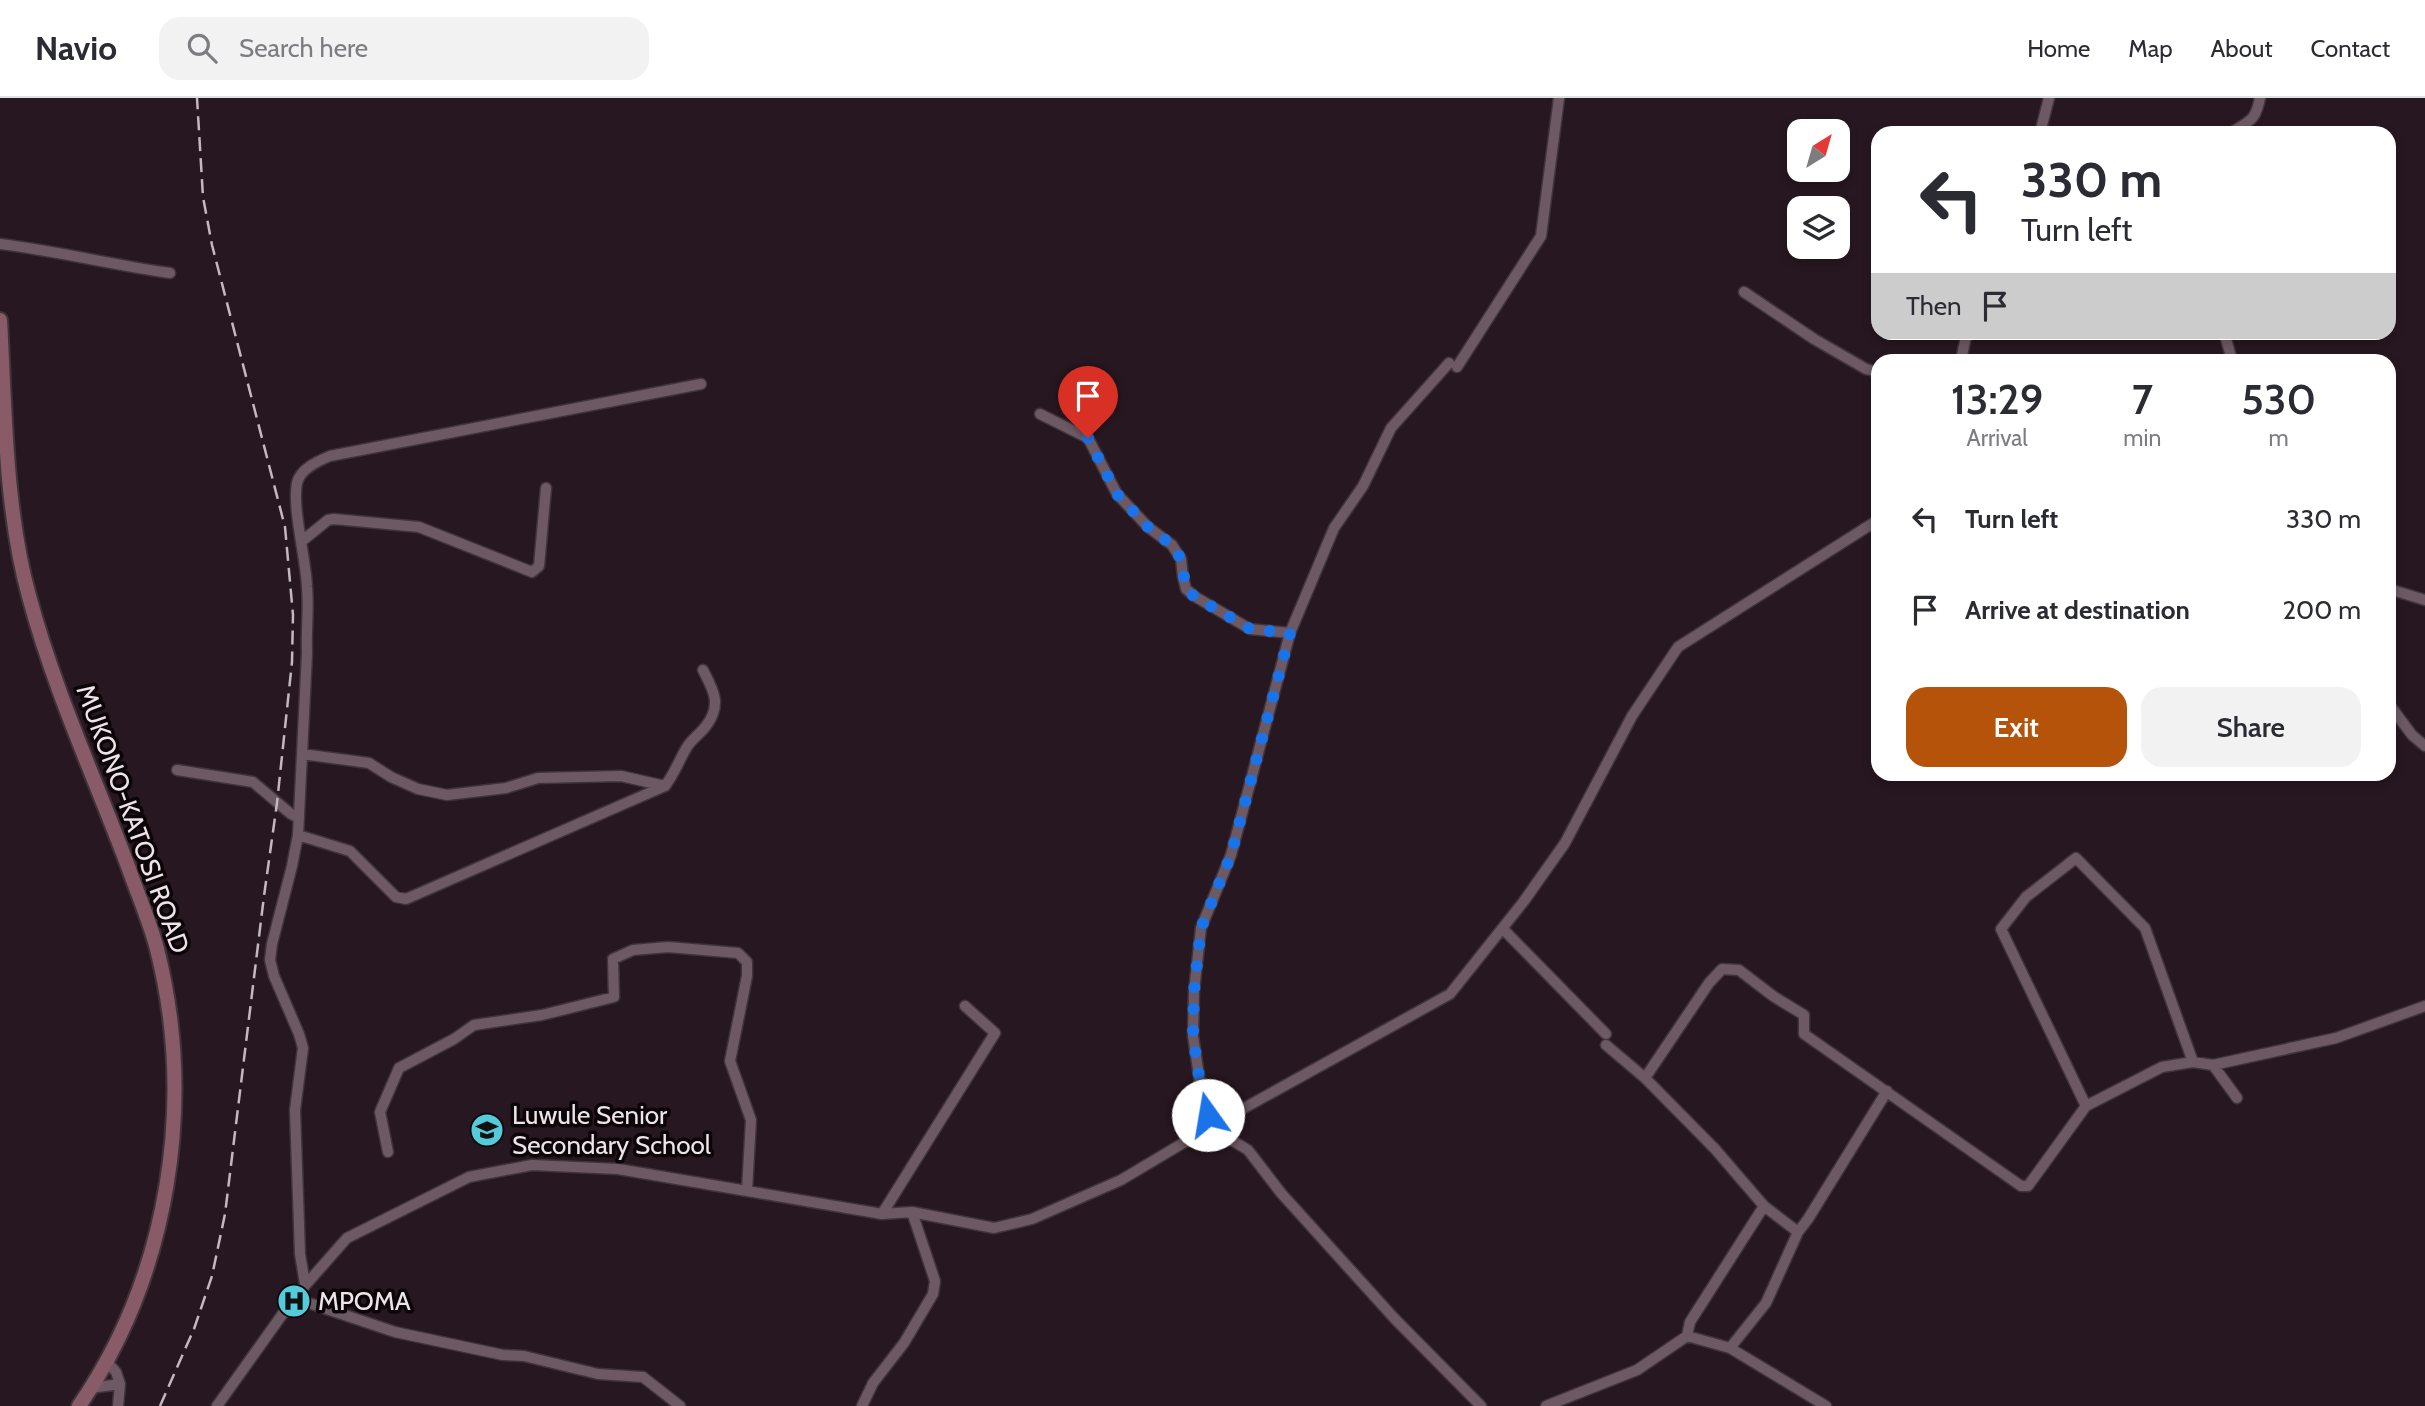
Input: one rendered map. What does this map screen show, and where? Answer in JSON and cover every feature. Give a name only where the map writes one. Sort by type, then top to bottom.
[{"type":"main road","name":"MUKONO-KATOSI ROAD","points":[[0,320],[5,470],[29,596],[66,708],[111,821],[156,947],[175,1053],[175,1125],[166,1190],[146,1265],[108,1363],[79,1406]]},
{"type":"street","points":[[1481,1406],[1394,1318],[1281,1193],[1248,1150],[1210,1126],[1203,1103],[1193,1036],[1194,991],[1201,928],[1231,855],[1290,633],[1334,528],[1363,486],[1391,428],[1453,365],[1541,236],[1559,98]]},
{"type":"street","points":[[2042,126],[2049,98]]},
{"type":"street","points":[[2245,126],[2257,111],[2260,98]]},
{"type":"street","points":[[0,244],[170,273]]},
{"type":"street","points":[[1744,292],[1814,339],[1871,370]]},
{"type":"street","points":[[304,1284],[300,1254],[295,1110],[303,1048],[270,960],[292,866],[299,818],[308,589],[297,482],[303,472],[330,456],[701,384]]},
{"type":"street","points":[[1040,414],[1088,438],[1117,494],[1148,527],[1172,545],[1181,559],[1186,589],[1250,629],[1290,633]]},
{"type":"street","points":[[302,541],[328,520],[334,519],[419,527],[532,572],[538,566],[546,488]]},
{"type":"street","points":[[217,1406],[304,1284],[347,1238],[469,1177],[532,1166],[618,1169],[882,1214],[912,1212],[994,1228],[1032,1219],[1121,1180],[1210,1126],[1450,994],[1503,929],[1565,843],[1632,716],[1678,647],[1871,524]]},
{"type":"street","points":[[2396,591],[2425,600]]},
{"type":"street","points":[[298,835],[350,851],[396,897],[406,899],[665,786],[676,772],[688,746],[707,725],[715,709],[716,694],[703,670]]},
{"type":"street","points":[[2396,713],[2412,735],[2425,746]]},
{"type":"street","points":[[302,754],[369,763],[418,789],[447,794],[506,788],[538,778],[621,776],[665,786]]},
{"type":"street","points":[[177,770],[253,782],[290,814],[299,818]]},
{"type":"street","points":[[2086,1107],[2001,929],[2026,897],[2076,858],[2145,928],[2193,1062]]},
{"type":"street","points":[[1503,929],[1606,1040],[1715,1149],[1764,1206],[1798,1232]]},
{"type":"street","points":[[388,1152],[380,1112],[399,1068],[454,1039],[474,1025],[542,1015],[614,997],[613,959],[632,950],[668,947],[737,953],[747,962],[747,976],[730,1060],[751,1119],[747,1190]]},
{"type":"street","points":[[1645,1077],[1709,983],[1722,969],[1739,970],[1773,996],[1804,1014],[1804,1034],[2021,1186],[2028,1186],[2086,1107],[2162,1067],[2193,1062],[2213,1065],[2336,1038],[2425,1006]]},
{"type":"street","points":[[882,1214],[996,1033],[965,1006]]},
{"type":"street","points":[[2213,1065],[2237,1097]]},
{"type":"street","points":[[1730,1349],[1766,1303],[1798,1232],[1822,1198],[1887,1091]]},
{"type":"street","points":[[1546,1406],[1637,1370],[1686,1336],[1690,1322],[1764,1206]]},
{"type":"street","points":[[862,1406],[873,1383],[904,1343],[933,1294],[935,1281],[912,1212]]},
{"type":"street","points":[[294,1298],[395,1332],[503,1355],[524,1356],[598,1374],[643,1377],[680,1406]]},
{"type":"street","points":[[1686,1336],[1730,1349],[1826,1406]]},
{"type":"street","points":[[108,1363],[116,1372],[120,1384],[118,1406]]},
{"type":"street","points":[[91,1388],[120,1384]]},
{"type":"railway","points":[[160,1406],[194,1329],[212,1276],[225,1214],[292,662],[293,615],[285,527],[212,245],[203,197],[197,98]]},
{"type":"place","name":"Luwule Senior Secondary School","points":[[487,1130]]},
{"type":"place","name":"MPOMA","points":[[294,1301]]},
{"type":"route","points":[[1088,438],[1117,494],[1148,527],[1172,545],[1181,559],[1186,589],[1238,624],[1250,629],[1290,633],[1231,855],[1201,928],[1194,991],[1193,1036],[1203,1103],[1208,1115]]}]
